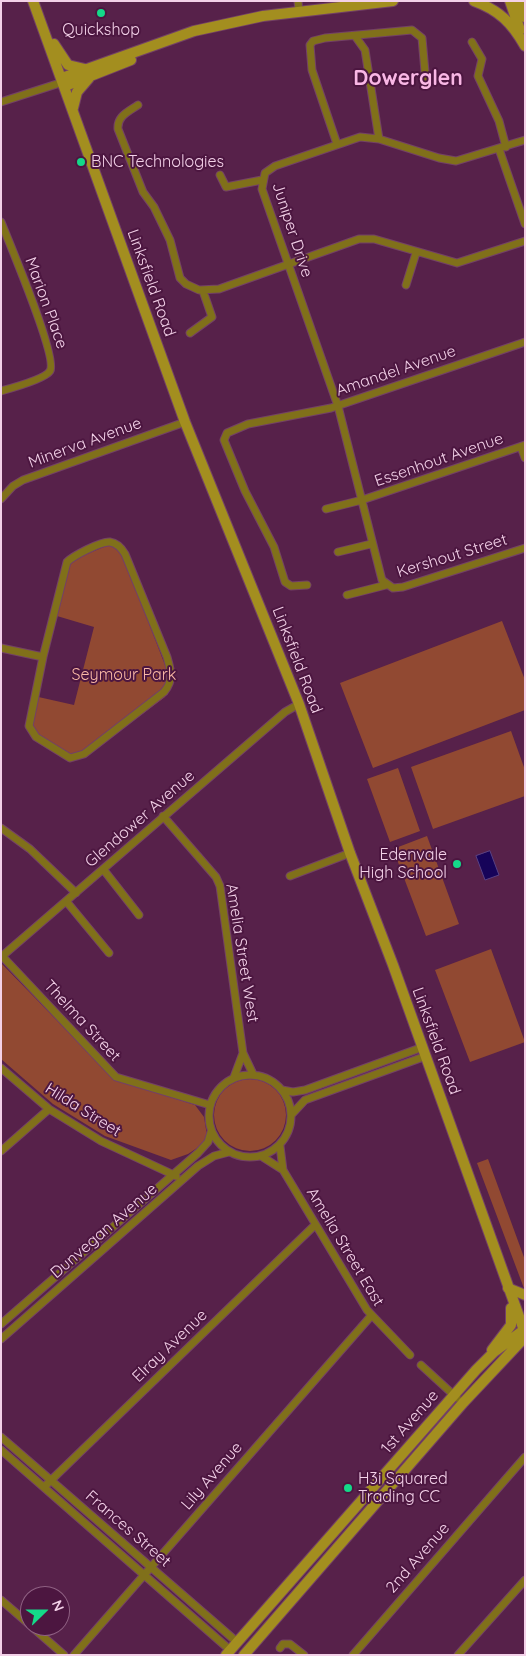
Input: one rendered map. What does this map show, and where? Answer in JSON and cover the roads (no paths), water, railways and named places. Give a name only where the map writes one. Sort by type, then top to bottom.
[{"type":"main road","name":"Linksfield Road","points":[[33,1],[184,422],[299,704],[350,853],[424,1052],[524,1332]]},
{"type":"main road","points":[[63,82],[94,70],[202,36],[216,27],[263,16],[393,1]]},
{"type":"main road","points":[[474,1],[492,8],[506,18],[525,46]]},
{"type":"main road","points":[[510,1],[525,46]]},
{"type":"main road","points":[[520,1],[525,16]]},
{"type":"main road","points":[[45,31],[68,65],[94,70]]},
{"type":"main road","points":[[73,109],[82,83],[94,70]]},
{"type":"main road","points":[[486,1359],[512,1323],[509,1291],[525,1295]]},
{"type":"main road","name":"1st Avenue","points":[[231,1649],[486,1359],[524,1332]]},
{"type":"main road","name":"1st Avenue","points":[[244,1655],[524,1332]]},
{"type":"main road","points":[[376,1484],[384,1492]]},
{"type":"main road","points":[[275,1598],[286,1607]]},
{"type":"main road","points":[[231,1649],[244,1655]]},
{"type":"street","points":[[298,1],[298,12]]},
{"type":"street","points":[[337,144],[312,70],[310,45],[318,39],[416,32],[422,38],[426,83]]},
{"type":"street","points":[[374,35],[368,41],[365,50],[379,140]]},
{"type":"street","points":[[354,36],[365,50]]},
{"type":"street","points":[[472,42],[482,60],[478,72],[480,81],[499,121],[503,148],[525,224]]},
{"type":"street","points":[[1,102],[63,82]]},
{"type":"street","points":[[138,105],[121,117],[118,122],[118,130],[143,192],[154,207],[170,240],[180,278],[186,284],[203,291],[218,289],[364,238],[374,239],[457,264],[525,241]]},
{"type":"street","name":"Juniper Drive","points":[[362,500],[338,406],[262,189],[262,180],[267,171],[275,166],[360,137],[379,140],[448,160],[464,160],[525,140]]},
{"type":"street","points":[[220,175],[226,187],[262,180]]},
{"type":"street","name":"Marion Place","points":[[1,222],[52,358],[52,366],[48,373],[42,377],[1,391]]},
{"type":"street","points":[[406,286],[416,253]]},
{"type":"street","points":[[190,333],[212,317],[203,291]]},
{"type":"street","name":"Amandel Avenue","points":[[307,585],[290,586],[285,582],[276,551],[245,491],[224,440],[227,433],[236,428],[259,421],[275,420],[338,406],[525,342]]},
{"type":"street","name":"Minerva Avenue","points":[[1,499],[13,486],[23,480],[184,422]]},
{"type":"street","points":[[523,446],[525,458]]},
{"type":"street","name":"Essenhout Avenue","points":[[326,509],[362,500],[523,446]]},
{"type":"street","name":"Kershout Street","points":[[362,500],[379,573],[386,585],[394,588],[403,587],[525,548]]},
{"type":"street","points":[[105,542],[118,546],[125,554],[167,657],[171,672],[169,685],[155,699],[84,754],[70,758],[36,737],[30,726],[43,657],[67,562],[75,556],[105,542]]},
{"type":"street","points":[[338,552],[371,544]]},
{"type":"street","points":[[347,595],[386,585]]},
{"type":"street","points":[[1,648],[43,657]]},
{"type":"street","name":"Glendower Avenue","points":[[2,956],[286,712],[299,704]]},
{"type":"street","name":"Amelia Street West","points":[[164,816],[216,877],[220,886],[243,1053],[253,1074]]},
{"type":"street","points":[[1,828],[30,849],[76,893]]},
{"type":"street","points":[[290,876],[350,853]]},
{"type":"street","points":[[103,869],[139,915]]},
{"type":"street","points":[[66,901],[109,953]]},
{"type":"street","name":"Thelma Street","points":[[2,956],[116,1077],[210,1105]]},
{"type":"street","points":[[282,1090],[302,1091],[353,1073],[424,1052]]},
{"type":"street","points":[[292,1114],[305,1100],[356,1082],[424,1052]]},
{"type":"street","name":"Amelia Street West","points":[[234,1077],[243,1053]]},
{"type":"street","name":"Hilda Street","points":[[1,1068],[49,1109],[101,1141],[182,1180]]},
{"type":"street","points":[[353,1073],[356,1082]]},
{"type":"street","points":[[253,1074],[269,1079],[282,1090],[290,1104],[292,1114],[287,1136],[280,1146],[261,1156],[248,1158],[230,1152],[218,1142],[212,1132],[208,1119],[210,1105],[222,1085],[234,1077],[253,1074]]},
{"type":"street","points":[[1,1151],[49,1109]]},
{"type":"street","name":"Dunvegan Avenue","points":[[1,1324],[174,1175],[206,1145],[212,1132]]},
{"type":"street","name":"Amelia Street East","points":[[280,1146],[283,1170],[315,1225],[372,1316],[410,1355]]},
{"type":"street","name":"Dunvegan Avenue","points":[[1,1339],[182,1180],[209,1158],[230,1152]]},
{"type":"street","name":"Amelia Street East","points":[[261,1156],[283,1170]]},
{"type":"street","name":"Elray Avenue","points":[[44,1487],[315,1225]]},
{"type":"street","points":[[100,1238],[106,1246]]},
{"type":"street","points":[[62,1272],[69,1280]]},
{"type":"street","points":[[20,1308],[27,1317]]},
{"type":"street","name":"Lily Avenue","points":[[74,1655],[372,1316]]},
{"type":"street","points":[[421,1365],[463,1403]]},
{"type":"street","name":"Frances Street","points":[[1,1437],[150,1567],[231,1649]]},
{"type":"street","name":"Frances Street","points":[[1,1450],[231,1649]]},
{"type":"street","name":"2nd Avenue","points":[[353,1655],[525,1457]]},
{"type":"street","points":[[458,1655],[525,1580]]},
{"type":"street","points":[[1,1600],[20,1617]]},
{"type":"street","points":[[42,1636],[64,1655]]},
{"type":"street","points":[[280,1648],[283,1644],[290,1644],[304,1655]]},
{"type":"place","name":"Quickshop","points":[[101,13]]},
{"type":"place","name":"BNC Technologies","points":[[81,162]]},
{"type":"place","name":"Edenvale High School","points":[[457,864]]},
{"type":"place","name":"H3i Squared Trading CC","points":[[348,1488]]},
{"type":"district","name":"Dowerglen","points":[[408,79]]},
{"type":"park label","name":"Seymour Park","points":[[124,675]]}]
